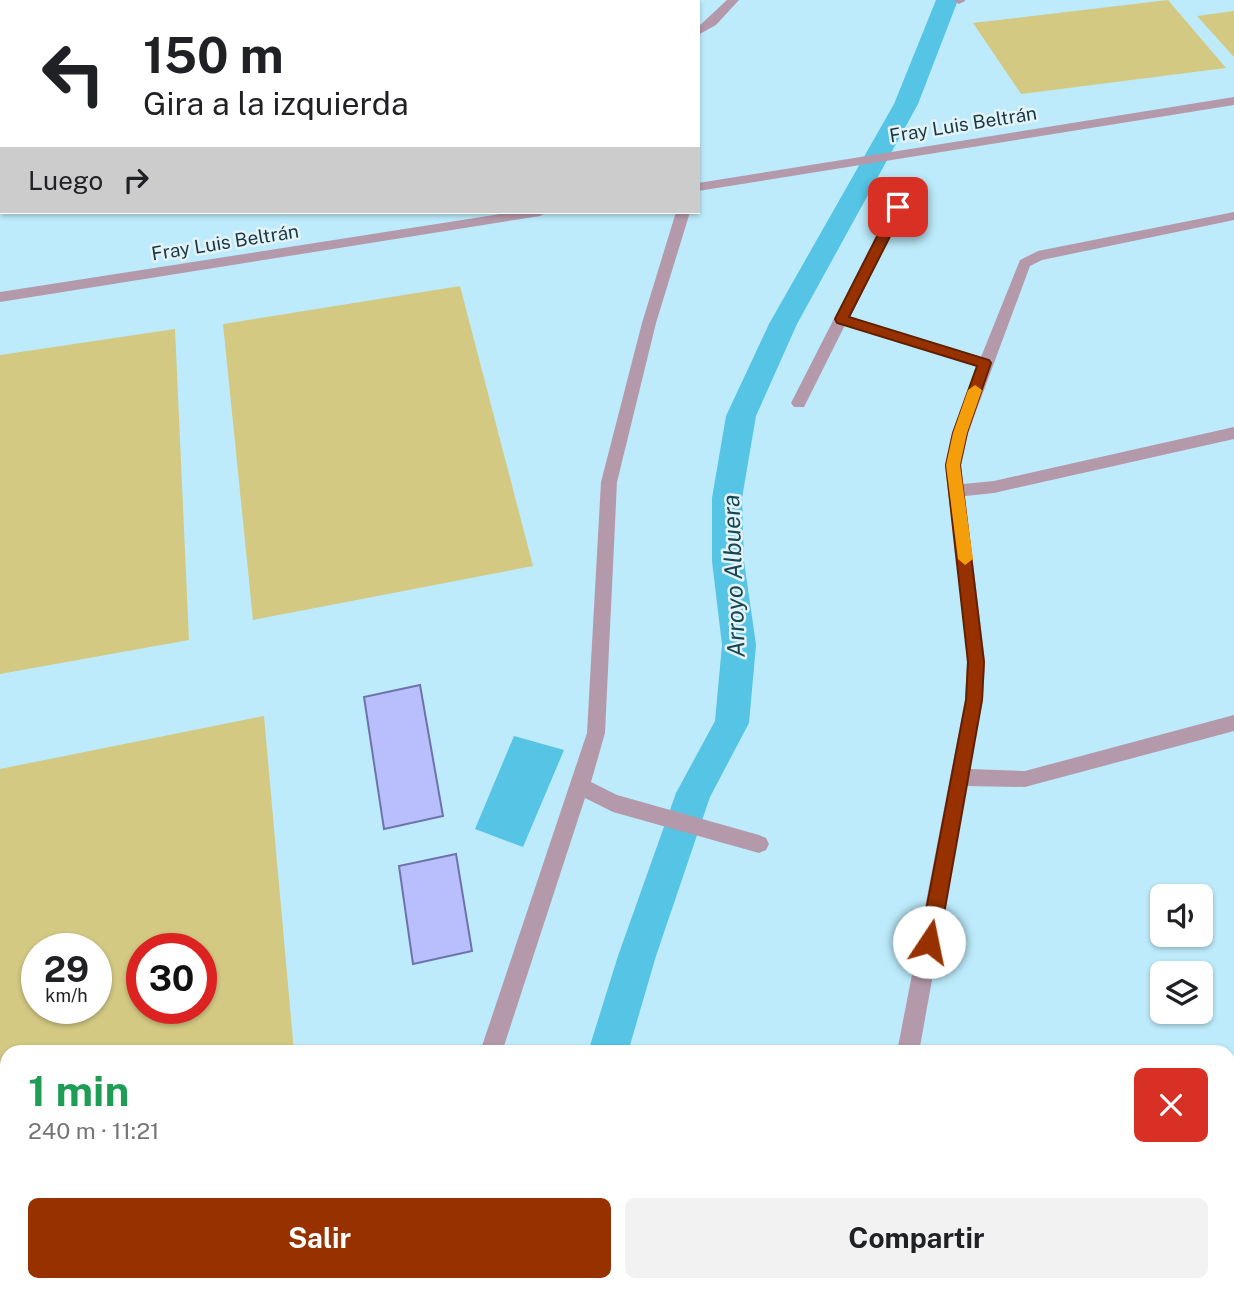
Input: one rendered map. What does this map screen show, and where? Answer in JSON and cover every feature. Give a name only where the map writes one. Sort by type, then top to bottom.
[{"type":"street","points":[[700,31],[712,23],[733,0]]},
{"type":"street","name":"Fray Luis Beltrán","points":[[700,187],[1234,101]]},
{"type":"street","points":[[799,404],[898,207]]},
{"type":"street","name":"Fray Luis Beltrán","points":[[0,297],[527,214]]},
{"type":"street","points":[[493,1045],[596,733],[610,482],[649,323],[682,214]]},
{"type":"street","points":[[909,1045],[974,700],[976,662],[953,465],[960,433],[984,363],[1025,263],[1055,251],[1234,216]]},
{"type":"street","points":[[841,319],[984,363]]},
{"type":"street","points":[[957,491],[994,486],[1234,433]]},
{"type":"street","points":[[961,777],[1025,779],[1234,723]]},
{"type":"street","points":[[580,786],[613,803],[759,844]]},
{"type":"shaded area","points":[[1168,0],[1226,68],[1021,94],[973,23]]},
{"type":"shaded area","points":[[1234,11],[1234,57],[1197,16]]},
{"type":"shaded area","points":[[460,286],[533,566],[253,620],[223,324]]},
{"type":"shaded area","points":[[175,329],[189,640],[0,674],[0,355]]},
{"type":"shaded area","points":[[264,716],[293,1045],[0,1045],[0,769]]},
{"type":"water","points":[[514,736],[564,750],[523,847],[475,829]]},
{"type":"building","points":[[420,685],[443,816],[384,829],[364,697]]},
{"type":"building","points":[[456,854],[472,951],[413,964],[399,866]]},
{"type":"waterway","name":"Arroyo Albuera","points":[[610,1045],[637,956],[694,793],[732,723],[739,645],[728,561],[727,498],[741,416],[783,324],[906,104],[947,0]]},
{"type":"slow traffic","points":[[965,559],[953,465],[960,433],[975,390]]},
{"type":"route","points":[[898,207],[841,319],[984,363],[960,433],[953,465],[972,617],[976,662],[974,700],[929,942]]}]
